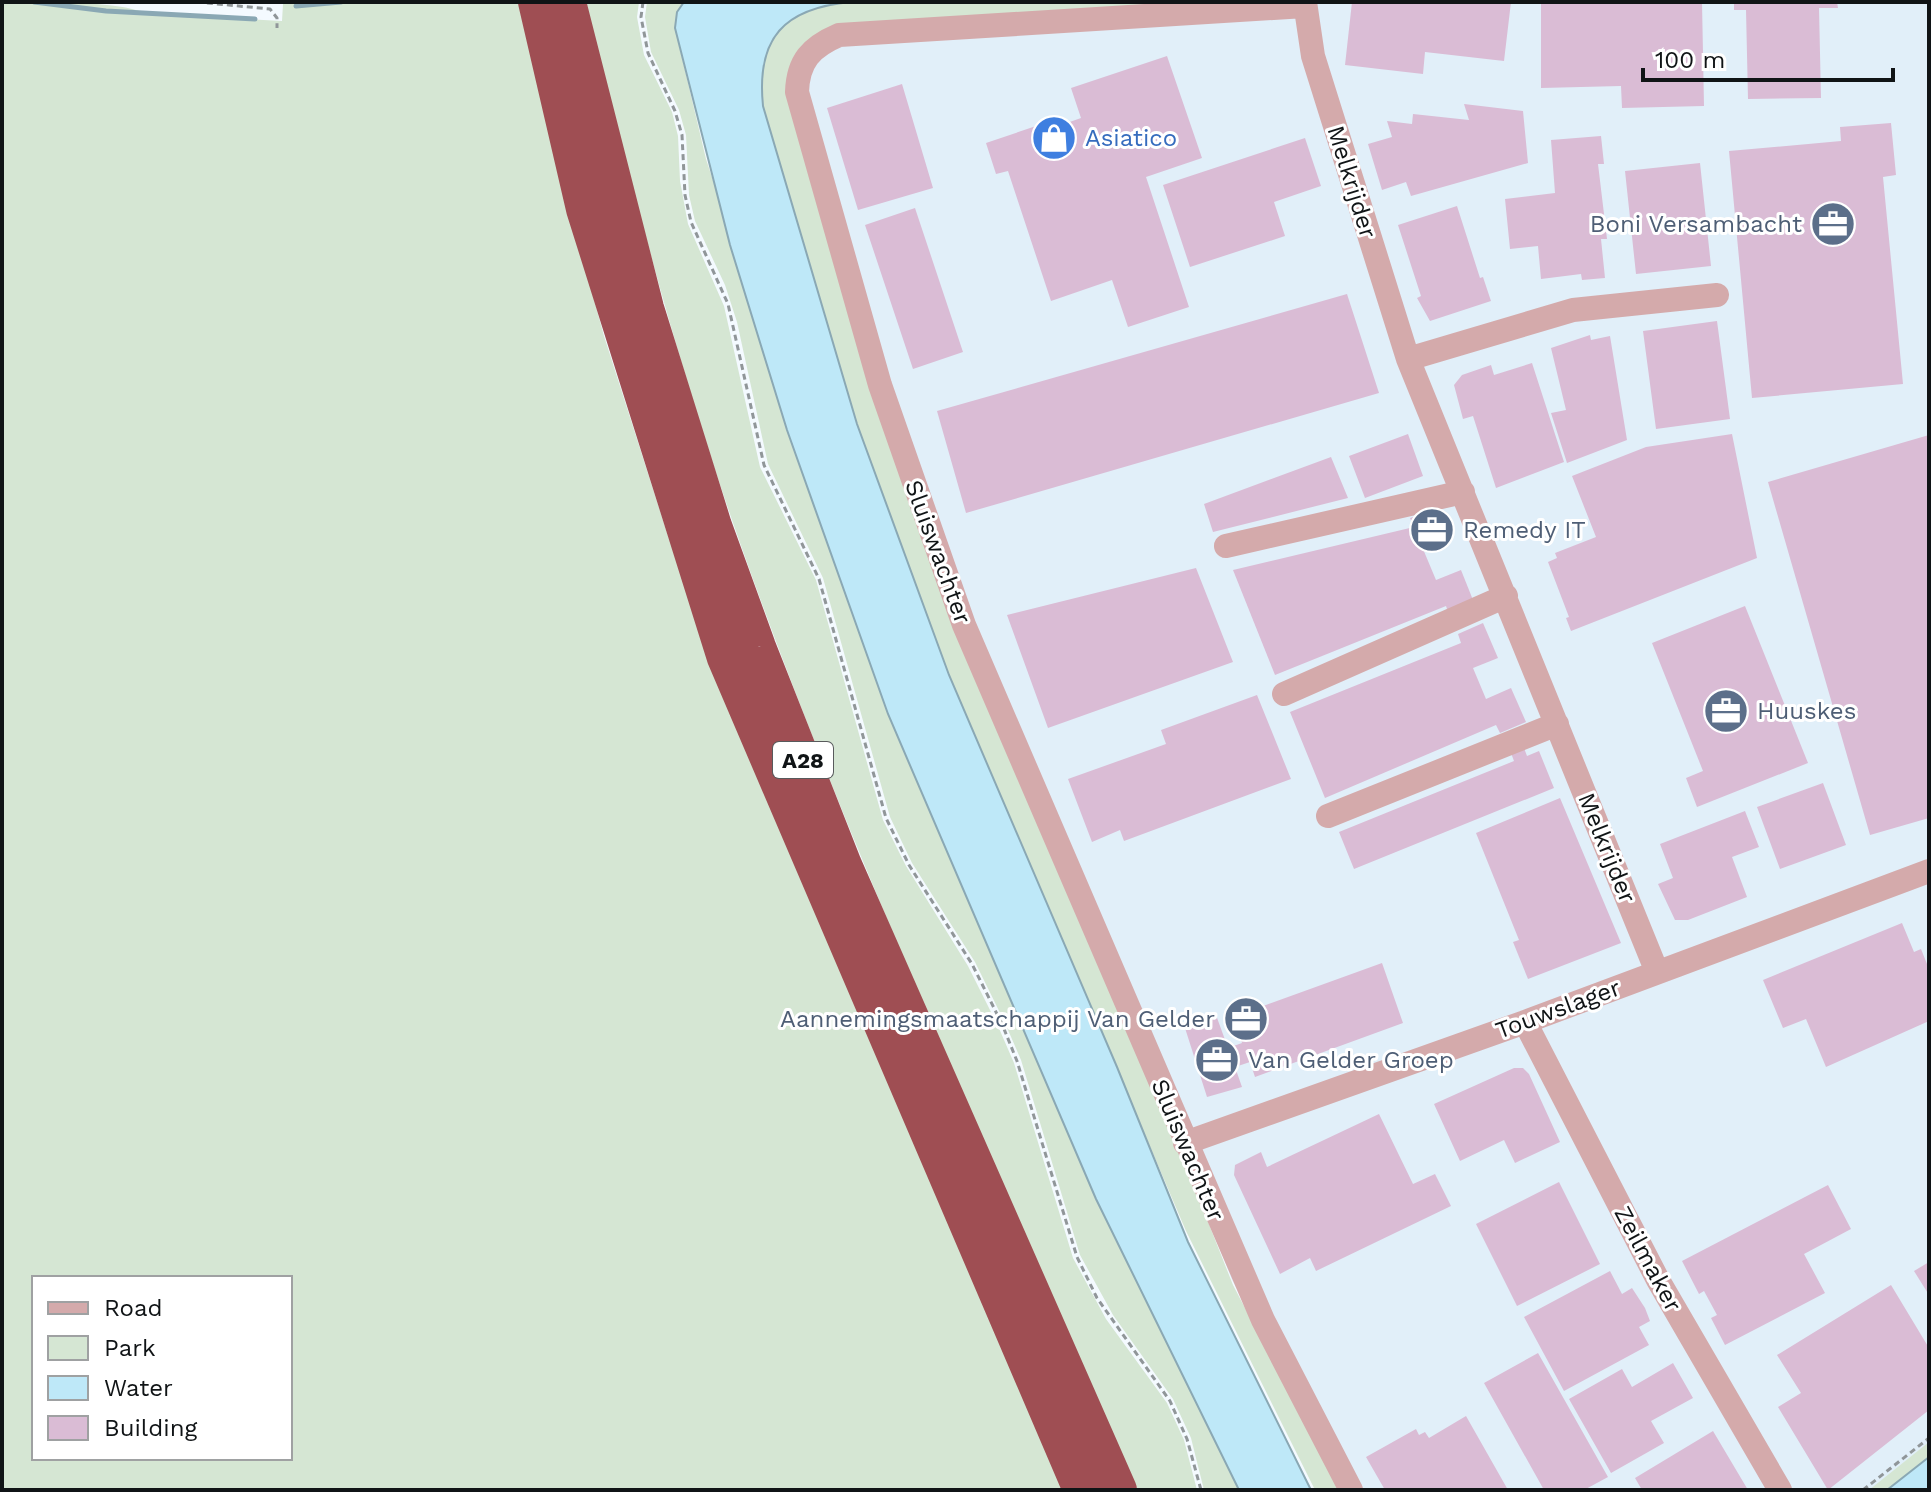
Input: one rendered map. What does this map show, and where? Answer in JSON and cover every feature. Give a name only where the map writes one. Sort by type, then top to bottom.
[{"type":"highway","name":"A28","points":[[536,2],[584,209],[725,658],[1081,1490]]},
{"type":"highway","name":"A28","points":[[568,2],[646,308],[714,526],[758,647],[844,865],[1119,1490]]},
{"type":"street","name":"Melkrijder","points":[[1305,4],[1325,96],[1408,359],[1657,972]]},
{"type":"street","name":"Sluiswachter","points":[[1305,4],[839,35],[804,57],[797,78],[797,92],[880,385],[964,625],[1263,1320],[1351,1490]]},
{"type":"street","points":[[1408,359],[1573,310],[1717,295]]},
{"type":"street","points":[[1226,546],[1463,492]]},
{"type":"street","points":[[1284,694],[1506,596]]},
{"type":"street","points":[[1328,816],[1557,724]]},
{"type":"street","name":"Touwslager","points":[[1185,1143],[1525,1022],[1929,871]]},
{"type":"street","name":"Zeilmaker","points":[[1525,1022],[1658,1280],[1780,1490]]},
{"type":"path","points":[[197,2],[270,9],[277,18],[277,28]]},
{"type":"path","points":[[643,2],[641,17],[648,53],[675,111],[682,135],[684,181],[691,222],[728,304],[764,465],[819,579],[886,818],[909,865],[972,964],[1002,1024],[1017,1061],[1077,1257],[1097,1298],[1170,1401],[1187,1439],[1201,1490]]},
{"type":"path","points":[[1863,1490],[1929,1438]]},
{"type":"shaded area","points":[[1010,2],[1929,2],[1929,1467],[1900,1490],[1347,1490],[1232,1280],[1159,1092],[1009,783],[785,36]]},
{"type":"green space","points":[[2,2],[99,4],[147,14],[282,21],[283,4],[518,2],[553,149],[604,336],[669,539],[1067,1490],[2,1490]]},
{"type":"green space","points":[[586,2],[639,2],[637,17],[644,55],[672,112],[678,136],[680,181],[688,224],[724,306],[760,467],[816,580],[883,820],[906,866],[968,966],[998,1026],[1014,1063],[1073,1258],[1106,1319],[1167,1403],[1184,1440],[1197,1490],[1136,1490],[830,780],[783,661],[716,474],[656,273]]},
{"type":"green space","points":[[647,2],[684,2],[677,12],[675,28],[706,159],[888,714],[1096,1199],[1239,1490],[1204,1490],[1191,1438],[1173,1399],[1113,1315],[1080,1255],[1021,1060],[1005,1023],[975,962],[912,863],[890,817],[823,578],[768,464],[737,322],[725,285],[695,221],[689,195],[686,135],[679,110],[651,52],[645,17]]},
{"type":"green space","points":[[851,2],[1234,2],[848,27],[795,55],[856,333],[1233,1285],[1340,1490],[1315,1490],[1186,1231],[949,675],[857,424],[763,106],[762,82],[770,45],[791,20],[827,5]]},
{"type":"green space","points":[[1929,1442],[1929,1457],[1887,1490],[1869,1490]]},
{"type":"water","points":[[684,2],[851,2],[808,11],[779,31],[764,62],[762,82],[763,106],[857,424],[949,675],[1117,1067],[1188,1242],[1311,1490],[1239,1490],[1096,1199],[888,714],[787,430],[730,245],[675,28],[677,12]]},
{"type":"water","points":[[1929,1457],[1929,1490],[1887,1490]]},
{"type":"building","points":[[1352,2],[1511,2],[1504,61],[1425,52],[1423,74],[1345,65]]},
{"type":"building","points":[[1541,2],[1702,2],[1704,106],[1622,108],[1621,86],[1541,88]]},
{"type":"building","points":[[1734,2],[1837,2],[1838,8],[1819,8],[1821,98],[1748,99],[1746,10],[1734,10]]},
{"type":"building","points":[[1167,56],[1202,158],[1146,177],[1189,307],[1128,327],[1112,280],[1051,301],[1008,171],[996,174],[986,143],[1042,124],[1044,131],[1081,118],[1071,88]]},
{"type":"building","points":[[902,84],[933,188],[858,210],[827,108]]},
{"type":"building","points":[[1464,104],[1523,111],[1528,163],[1411,196],[1406,182],[1382,190],[1368,144],[1392,137],[1387,121],[1412,124],[1413,114],[1469,120]]},
{"type":"building","points":[[1891,123],[1896,175],[1883,177],[1903,384],[1752,398],[1729,151],[1841,141],[1840,127]]},
{"type":"building","points":[[1601,136],[1604,164],[1598,164],[1607,239],[1601,239],[1605,278],[1582,280],[1581,274],[1541,279],[1538,246],[1510,249],[1505,199],[1555,193],[1551,140]]},
{"type":"building","points":[[1305,138],[1321,186],[1274,202],[1285,236],[1190,267],[1163,185]]},
{"type":"building","points":[[1700,163],[1711,266],[1636,274],[1625,171]]},
{"type":"building","points":[[1457,206],[1480,278],[1483,277],[1491,301],[1430,321],[1417,298],[1421,296],[1398,225]]},
{"type":"building","points":[[915,208],[963,352],[913,369],[865,225]]},
{"type":"building","points":[[1347,294],[1379,393],[966,513],[937,411]]},
{"type":"building","points":[[1717,321],[1730,419],[1656,429],[1643,331]]},
{"type":"building","points":[[1590,335],[1591,340],[1610,336],[1627,440],[1567,463],[1551,413],[1566,410],[1551,348]]},
{"type":"building","points":[[1532,363],[1564,462],[1496,488],[1473,416],[1463,419],[1454,385],[1462,375],[1491,365],[1494,375]]},
{"type":"building","points":[[1408,434],[1423,476],[1365,498],[1349,456]]},
{"type":"building","points":[[1732,434],[1757,558],[1571,631],[1566,618],[1569,617],[1548,562],[1557,558],[1555,553],[1596,537],[1572,476],[1646,447]]},
{"type":"building","points":[[1929,435],[1929,818],[1870,835],[1768,482]]},
{"type":"building","points":[[1331,457],[1348,498],[1213,532],[1204,504]]},
{"type":"building","points":[[1437,509],[1449,539],[1423,549],[1436,580],[1461,570],[1475,605],[1449,615],[1446,606],[1275,675],[1233,570],[1414,527],[1410,518]]},
{"type":"building","points":[[1196,568],[1233,662],[1048,728],[1007,615]]},
{"type":"building","points":[[1745,606],[1808,763],[1697,807],[1686,778],[1703,771],[1652,643]]},
{"type":"building","points":[[1483,623],[1498,658],[1473,668],[1486,699],[1511,688],[1526,722],[1500,733],[1496,725],[1325,798],[1290,712],[1461,643],[1458,634]]},
{"type":"building","points":[[1257,695],[1291,779],[1124,841],[1120,830],[1092,842],[1068,779],[1166,744],[1161,730]]},
{"type":"building","points":[[1524,748],[1527,756],[1539,751],[1554,788],[1354,869],[1339,832],[1514,761],[1511,753]]},
{"type":"building","points":[[1823,783],[1846,845],[1780,869],[1757,807]]},
{"type":"building","points":[[1560,798],[1621,943],[1528,979],[1513,942],[1519,940],[1476,833]]},
{"type":"building","points":[[1745,811],[1759,847],[1732,857],[1747,897],[1688,920],[1675,920],[1658,884],[1673,878],[1660,844]]},
{"type":"building","points":[[1902,923],[1914,952],[1921,949],[1929,969],[1929,1021],[1826,1067],[1806,1019],[1783,1028],[1763,980]]},
{"type":"building","points":[[1382,963],[1403,1023],[1255,1077],[1250,1062],[1235,1067],[1242,1087],[1207,1097],[1185,1028],[1216,1015],[1228,1048],[1242,1043],[1233,1017]]},
{"type":"building","points":[[1514,1068],[1523,1068],[1529,1074],[1560,1142],[1515,1163],[1504,1140],[1460,1161],[1434,1104]]},
{"type":"building","points":[[1379,1114],[1413,1184],[1435,1174],[1451,1206],[1316,1271],[1310,1258],[1280,1274],[1234,1175],[1235,1165],[1261,1152],[1267,1167]]},
{"type":"building","points":[[1559,1182],[1600,1264],[1517,1306],[1476,1224]]},
{"type":"building","points":[[1828,1185],[1851,1229],[1804,1254],[1825,1293],[1725,1345],[1711,1318],[1717,1315],[1704,1291],[1699,1294],[1682,1261]]},
{"type":"building","points":[[1929,1262],[1929,1295],[1914,1271]]},
{"type":"building","points":[[1610,1271],[1622,1294],[1632,1288],[1645,1308],[1650,1321],[1639,1327],[1649,1345],[1564,1391],[1524,1317]]},
{"type":"building","points":[[1891,1285],[1929,1348],[1929,1410],[1828,1490],[1778,1407],[1801,1393],[1777,1355]]},
{"type":"building","points":[[1538,1353],[1608,1477],[1584,1490],[1544,1490],[1484,1383]]},
{"type":"building","points":[[1673,1363],[1693,1398],[1651,1421],[1664,1443],[1611,1473],[1569,1399],[1622,1369],[1632,1387]]},
{"type":"building","points":[[1466,1416],[1508,1490],[1385,1490],[1366,1457],[1416,1429],[1419,1435],[1425,1432],[1429,1438]]},
{"type":"building","points":[[1713,1431],[1748,1490],[1642,1490],[1635,1478]]},
{"type":"waterway","points":[[34,2],[106,11],[255,19]]},
{"type":"waterway","points":[[296,6],[341,2]]},
{"type":"place","name":"Asiatico","points":[[1054,138]]},
{"type":"place","name":"Boni Versambacht","points":[[1833,224]]},
{"type":"place","name":"Remedy IT","points":[[1432,530]]},
{"type":"place","name":"Huuskes","points":[[1726,711]]},
{"type":"place","name":"Aannemingsmaatschappij Van Gelder","points":[[1246,1019]]},
{"type":"place","name":"Van Gelder Groep","points":[[1217,1060]]}]
